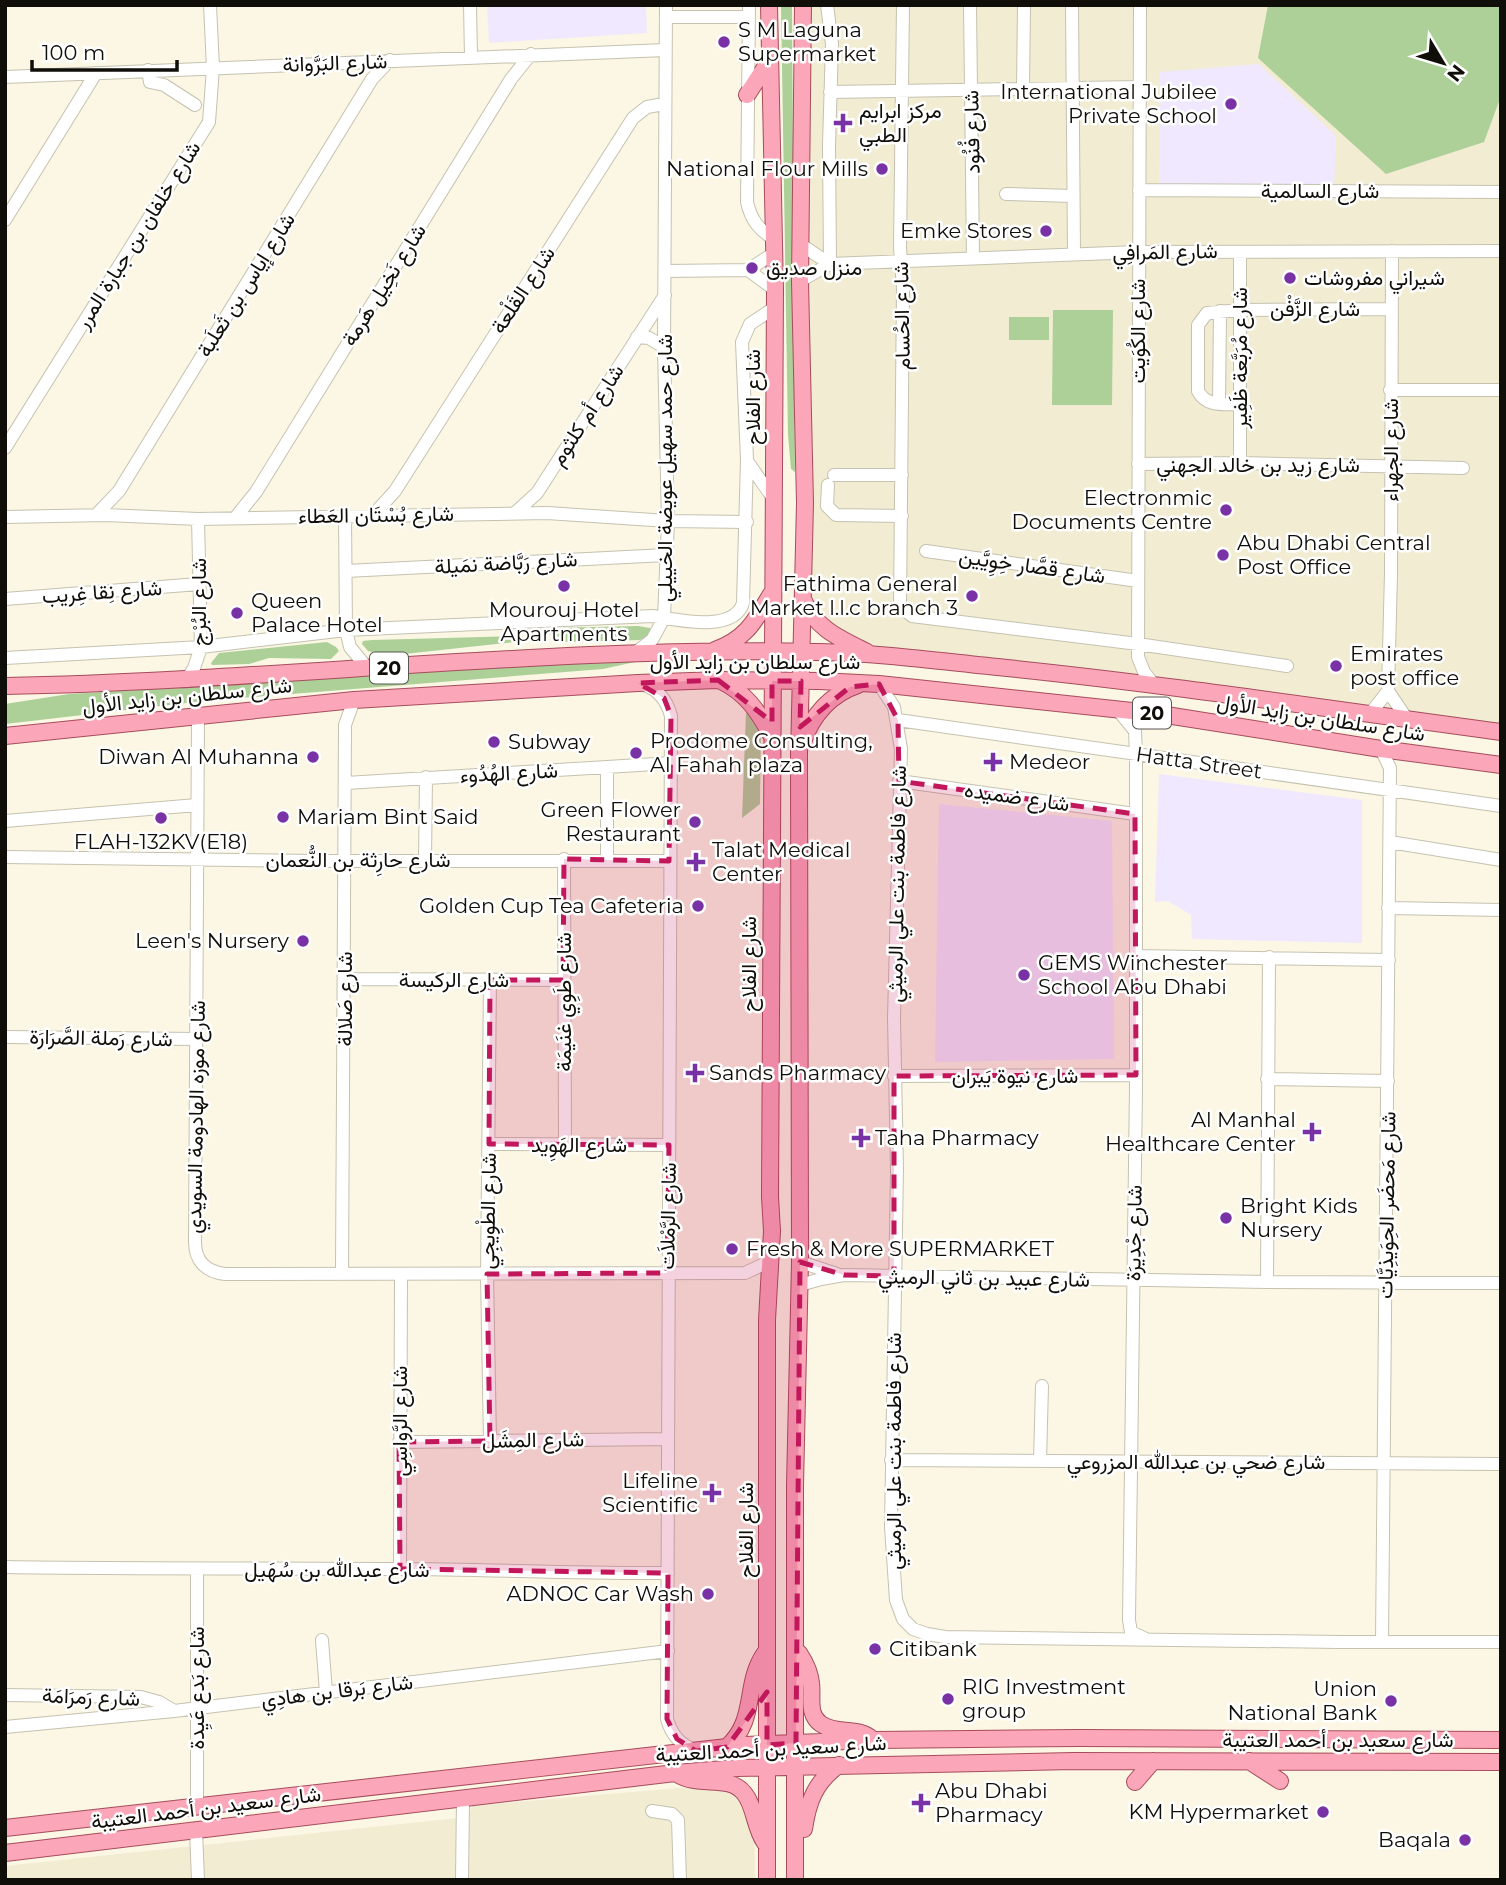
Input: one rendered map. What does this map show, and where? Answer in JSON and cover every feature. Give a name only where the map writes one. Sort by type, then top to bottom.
[{"type":"main road","name":"شارع الفلاح","points":[[766,1880],[767,1320],[771,1261],[775,290],[769,5]]},
{"type":"main road","points":[[795,1880],[795,1486],[800,1286],[799,754],[805,503],[800,281],[803,5]]},
{"type":"main road","points":[[747,95],[770,60]]},
{"type":"main road","points":[[710,652],[727,646],[747,633],[772,592]]},
{"type":"main road","points":[[803,597],[808,611],[825,630],[872,654]]},
{"type":"main road","name":"شارع سلطان بن زايد الأول","points":[[9,688],[186,681],[636,652],[872,654],[1124,680],[1501,732]]},
{"type":"main road","points":[[718,680],[730,685],[750,701],[772,736]]},
{"type":"main road","name":"شارع سلطان بن زايد الأول","points":[[5,736],[354,700],[638,683],[801,681],[872,683],[1160,714],[1501,765]]},
{"type":"main road","points":[[799,754],[806,733],[824,705],[836,695],[872,683]]},
{"type":"main road","points":[[797,1650],[808,1669],[811,1709],[817,1720],[833,1730],[860,1731],[874,1740]]},
{"type":"main road","points":[[727,1747],[738,1736],[745,1723],[754,1675],[767,1651]]},
{"type":"main road","name":"شارع سعيد بن أحمد العتيبة","points":[[5,1828],[727,1747],[874,1740],[1094,1738],[1501,1740]]},
{"type":"main road","points":[[1135,1782],[1153,1761]]},
{"type":"main road","name":"شارع سعيد بن أحمد العتيبة","points":[[5,1853],[675,1773],[767,1767],[1153,1761],[1501,1762]]},
{"type":"main road","points":[[1249,1761],[1280,1781]]},
{"type":"main road","points":[[795,1847],[803,1832],[813,1792],[823,1778],[839,1765]]},
{"type":"main road","points":[[675,1773],[690,1781],[724,1782],[740,1788],[749,1801],[754,1823],[766,1844]]},
{"type":"street","name":"شارع خلفان بن جبارة المرر","points":[[5,448],[209,122],[213,68],[210,5]]},
{"type":"street","points":[[470,5],[471,57]]},
{"type":"street","points":[[827,5],[832,44],[830,264]]},
{"type":"street","name":"شارع الحُسام","points":[[903,5],[902,516],[899,601],[903,611],[918,617],[1138,650]]},
{"type":"street","name":"شارع فُنُود","points":[[970,5],[973,258]]},
{"type":"street","points":[[1023,88],[1024,5]]},
{"type":"street","points":[[1072,5],[1074,254]]},
{"type":"street","name":"شارع الكُوَيت","points":[[1139,5],[1138,650],[1144,671],[1154,685]]},
{"type":"street","name":"شارع حمد سهيل عويضة الخييلي","points":[[636,652],[652,640],[662,626],[667,555],[664,347],[666,11],[749,11]]},
{"type":"street","points":[[748,270],[774,246],[749,212],[747,202],[749,11]]},
{"type":"street","name":"شارع البَرَّوانة","points":[[5,77],[665,50]]},
{"type":"street","name":"شارع نَخِيل هَرمة","points":[[235,518],[256,492],[511,79],[531,54]]},
{"type":"street","points":[[507,55],[513,66],[511,79]]},
{"type":"street","points":[[366,61],[372,79]]},
{"type":"street","name":"شارع إياس بن ثَعلَبة","points":[[96,515],[119,491],[372,79],[390,61]]},
{"type":"street","points":[[148,70],[150,82],[164,85],[195,104]]},
{"type":"street","points":[[5,220],[96,73]]},
{"type":"street","points":[[830,92],[1139,87]]},
{"type":"street","name":"شارع القَلْعة","points":[[373,514],[395,491],[633,118],[647,107],[664,104]]},
{"type":"street","name":"شارع السالمية","points":[[1139,190],[1501,192]]},
{"type":"street","points":[[1006,194],[1072,196]]},
{"type":"street","points":[[800,244],[830,264]]},
{"type":"street","name":"شارع الجهراء","points":[[1388,691],[1392,251]]},
{"type":"street","name":"شارع المَرافِي","points":[[800,281],[830,264],[1138,252],[1501,251]]},
{"type":"street","name":"شارع مُرَبَّعة ظَفِير","points":[[1240,252],[1240,463]]},
{"type":"street","points":[[665,271],[748,270],[775,290]]},
{"type":"street","name":"شارع أم كلثوم","points":[[515,513],[537,492],[665,295]]},
{"type":"street","points":[[5,658],[201,647],[346,630],[653,616],[726,621],[737,615],[743,603],[747,460],[742,342],[750,324],[774,308]]},
{"type":"street","name":"شارع الزَّفْن","points":[[1220,311],[1391,309]]},
{"type":"street","points":[[1219,403],[1220,311],[1207,313],[1200,320],[1197,344],[1198,391],[1207,402],[1219,403],[1241,404]]},
{"type":"street","points":[[637,337],[649,338],[664,347]]},
{"type":"street","points":[[1391,390],[1501,390]]},
{"type":"street","points":[[747,460],[774,498]]},
{"type":"street","name":"شارع زيد بن خالد الجهني","points":[[1138,464],[1240,463],[1463,468]]},
{"type":"street","points":[[902,475],[831,480],[827,506],[836,516],[902,516]]},
{"type":"street","points":[[119,491],[118,502],[124,516]]},
{"type":"street","points":[[395,491],[395,503],[400,515]]},
{"type":"street","points":[[256,492],[260,507],[272,517]]},
{"type":"street","points":[[537,492],[547,513]]},
{"type":"street","name":"شارع بُسْتَان العَطاء","points":[[5,517],[96,515],[198,519],[547,513],[668,521],[747,522]]},
{"type":"street","points":[[345,515],[346,630],[350,647],[368,669]]},
{"type":"street","name":"شارع البُرْج","points":[[186,681],[198,662],[201,647],[198,519]]},
{"type":"street","name":"شارع قصَّار خِوِيَّين","points":[[926,551],[1138,581]]},
{"type":"street","name":"شارع رَبَّاضة نمَيلة","points":[[346,571],[667,555]]},
{"type":"street","name":"شارع نِقا غِريب","points":[[5,599],[199,584]]},
{"type":"street","points":[[1124,680],[1138,650],[1287,666]]},
{"type":"street","name":"شارع الرَّمْلاَت","points":[[638,683],[657,691],[669,707],[671,716],[667,1719],[670,1730],[685,1746],[696,1751]]},
{"type":"street","name":"شارع فاطمة بنت علي الرميثي","points":[[872,683],[894,707],[901,749],[894,1076],[897,1170],[891,1527],[896,1600],[903,1619],[913,1629],[945,1637],[1501,1642]]},
{"type":"street","points":[[1370,714],[1388,691],[1407,719]]},
{"type":"street","name":"شارع صَلالة","points":[[342,1272],[345,725],[354,700]]},
{"type":"street","points":[[328,703],[345,725]]},
{"type":"street","points":[[1117,709],[1135,731],[1160,714]]},
{"type":"street","name":"شارع موزه الهادومة السويدي","points":[[198,717],[195,1242],[202,1265],[217,1273],[745,1273],[771,1261]]},
{"type":"street","name":"Hatta Street","points":[[898,720],[1501,806]]},
{"type":"street","name":"شارع جْدِيرَة","points":[[1135,731],[1136,1076],[1129,1620],[1131,1632],[1148,1639]]},
{"type":"street","name":"شارع مَحضَر الحِوَيذِيَّات","points":[[1381,749],[1390,768],[1382,1642]]},
{"type":"street","name":"شارع مَحضَر الحِوَيذِيَّات","points":[[1390,768],[1399,751]]},
{"type":"street","name":"شارع الهُدُوء","points":[[346,783],[672,763]]},
{"type":"street","points":[[607,767],[607,859]]},
{"type":"street","points":[[425,860],[426,778]]},
{"type":"street","name":"شارع ضميده","points":[[899,781],[1135,814]]},
{"type":"street","points":[[5,821],[197,805]]},
{"type":"street","points":[[1390,842],[1501,860]]},
{"type":"street","name":"شارع حارِثة بن النُّعمان","points":[[5,858],[670,861]]},
{"type":"street","name":"شارع طَوِي غنَيمَة","points":[[564,859],[565,1144]]},
{"type":"street","points":[[1388,908],[1501,910]]},
{"type":"street","points":[[1135,956],[1389,960]]},
{"type":"street","points":[[1267,1282],[1269,957]]},
{"type":"street","name":"شارع الركيسة","points":[[345,979],[564,980]]},
{"type":"street","name":"شارع الطْوِيجِي","points":[[489,1441],[487,1274],[490,981]]},
{"type":"street","name":"شارع رَملة الصَّرَارَة","points":[[5,1037],[197,1039]]},
{"type":"street","name":"شارع نيوة يَبران","points":[[894,1076],[1136,1076]]},
{"type":"street","points":[[1267,1079],[1388,1081]]},
{"type":"street","name":"شارع الهَوِيد","points":[[489,1144],[669,1145]]},
{"type":"street","name":"شارع عبيد بن ثاني الرميثي","points":[[800,1262],[844,1275]]},
{"type":"street","name":"شارع موزه الهادومة السويدي","points":[[745,1273],[770,1285]]},
{"type":"street","name":"شارع الرَّواسِي","points":[[400,1569],[401,1274]]},
{"type":"street","name":"شارع عبيد بن ثاني الرميثي","points":[[800,1286],[844,1275],[1501,1283]]},
{"type":"street","points":[[1040,1461],[1042,1386]]},
{"type":"street","name":"شارع المِشَل","points":[[400,1442],[667,1439]]},
{"type":"street","name":"شارع ضحي بن عبدالله المزروعي","points":[[891,1460],[1501,1464]]},
{"type":"street","name":"شارع عبدالله بن سُهَيل","points":[[5,1567],[668,1573]]},
{"type":"street","name":"شارع بَدع عَيِدة","points":[[197,1570],[197,1805]]},
{"type":"street","points":[[322,1640],[326,1692]]},
{"type":"street","name":"شارع بَرقا بن هادِي","points":[[5,1727],[174,1711],[668,1651]]},
{"type":"street","name":"شارع رَمرَامَة","points":[[5,1695],[141,1698],[159,1702],[174,1711]]},
{"type":"street","points":[[462,1880],[463,1799]]},
{"type":"street","points":[[652,1811],[672,1814],[678,1820],[680,1880]]},
{"type":"street","points":[[196,1830],[198,1880]]},
{"type":"highlighted area","points":[[718,680],[772,722],[772,681],[801,681],[800,727],[850,687],[879,684],[898,720],[899,781],[1135,814],[1136,1075],[894,1076],[894,1276],[844,1275],[800,1262],[796,1743],[767,1745],[767,1692],[727,1747],[696,1751],[677,1739],[667,1719],[668,1573],[400,1569],[399,1442],[490,1441],[487,1274],[667,1273],[669,1145],[489,1144],[490,980],[563,980],[564,859],[669,861],[671,716],[664,698],[638,683]]},
{"type":"shaded area","points":[[487,5],[646,5],[647,33],[489,43]]},
{"type":"shaded area","points":[[807,5],[1501,5],[1501,727],[868,650],[838,635],[808,602]]},
{"type":"shaded area","name":"International Jubilee Private School","points":[[1259,64],[1336,136],[1334,188],[1159,184],[1160,72]]},
{"type":"shaded area","points":[[1159,774],[1362,800],[1362,943],[1192,939],[1191,915],[1168,901],[1155,902]]},
{"type":"shaded area","name":"GEMS Winchester School Abu Dhabi","points":[[939,804],[1112,821],[1114,1059],[935,1062]]},
{"type":"shaded area","points":[[701,1786],[731,1788],[754,1815],[755,1880],[5,1880],[5,1866],[467,1817],[472,1806]]},
{"type":"green space","points":[[781,5],[792,5],[795,472],[791,469],[788,435]]},
{"type":"green space","points":[[1268,5],[1501,5],[1501,96],[1484,142],[1386,174],[1258,58]]},
{"type":"green space","points":[[1053,310],[1113,310],[1112,405],[1052,405]]},
{"type":"green space","points":[[1009,317],[1049,317],[1049,340],[1009,340]]},
{"type":"green space","points":[[549,628],[650,628],[650,636],[640,640],[563,642],[551,636]]},
{"type":"green space","points":[[515,636],[515,642],[386,656],[368,651],[362,644],[363,641],[372,640]]},
{"type":"green space","points":[[327,642],[339,651],[331,659],[269,658],[249,664],[211,663],[219,653]]},
{"type":"green space","points":[[625,660],[635,662],[603,669],[204,701],[5,724],[5,704],[69,694]]},
{"type":"green space","points":[[746,713],[754,716],[761,724],[760,804],[742,818]]},
{"type":"place","name":"S M Laguna Supermarket","points":[[724,42]]},
{"type":"place","name":"International Jubilee Private School","points":[[1231,104]]},
{"type":"place","name":"مركز ابرايم الطبي","points":[[843,123]]},
{"type":"place","name":"National Flour Mills","points":[[882,169]]},
{"type":"place","name":"Emke Stores","points":[[1046,231]]},
{"type":"place","name":"منزل صديق","points":[[752,268]]},
{"type":"place","name":"شيراني مفروشات","points":[[1290,278]]},
{"type":"place","name":"Electronmic Documents Centre","points":[[1226,510]]},
{"type":"place","name":"Abu Dhabi Central Post Office","points":[[1223,555]]},
{"type":"place","name":"Mourouj Hotel Apartments","points":[[564,586]]},
{"type":"place","name":"Fathima General Market l.l.c branch 3","points":[[972,596]]},
{"type":"place","name":"Queen Palace Hotel","points":[[237,613]]},
{"type":"place","name":"Emirates post office","points":[[1336,666]]},
{"type":"place","name":"Subway","points":[[494,742]]},
{"type":"place","name":"Prodome Consulting, Al Fahah plaza","points":[[636,753]]},
{"type":"place","name":"Diwan Al Muhanna","points":[[313,757]]},
{"type":"place","name":"Medeor","points":[[993,762]]},
{"type":"place","name":"Mariam Bint Said","points":[[283,817]]},
{"type":"place","name":"FLAH-132KV(E18)","points":[[161,818]]},
{"type":"place","name":"Green Flower Restaurant","points":[[695,822]]},
{"type":"place","name":"Talat Medical Center","points":[[696,862]]},
{"type":"place","name":"Golden Cup Tea Cafeteria","points":[[698,906]]},
{"type":"place","name":"Leen's Nursery","points":[[303,941]]},
{"type":"place","name":"GEMS Winchester School Abu Dhabi","points":[[1024,975]]},
{"type":"place","name":"Sands Pharmacy","points":[[695,1073]]},
{"type":"place","name":"Al Manhal Healthcare Center","points":[[1312,1132]]},
{"type":"place","name":"Taha Pharmacy","points":[[861,1138]]},
{"type":"place","name":"Bright Kids Nursery","points":[[1226,1218]]},
{"type":"place","name":"Fresh & More SUPERMARKET","points":[[732,1249]]},
{"type":"place","name":"Lifeline Scientific","points":[[712,1493]]},
{"type":"place","name":"ADNOC Car Wash","points":[[708,1594]]},
{"type":"place","name":"Citibank","points":[[875,1649]]},
{"type":"place","name":"RIG Investment group","points":[[948,1699]]},
{"type":"place","name":"Union National Bank","points":[[1391,1701]]},
{"type":"place","name":"Abu Dhabi Pharmacy","points":[[921,1803]]},
{"type":"place","name":"KM Hypermarket","points":[[1323,1812]]},
{"type":"place","name":"Baqala","points":[[1465,1840]]}]
